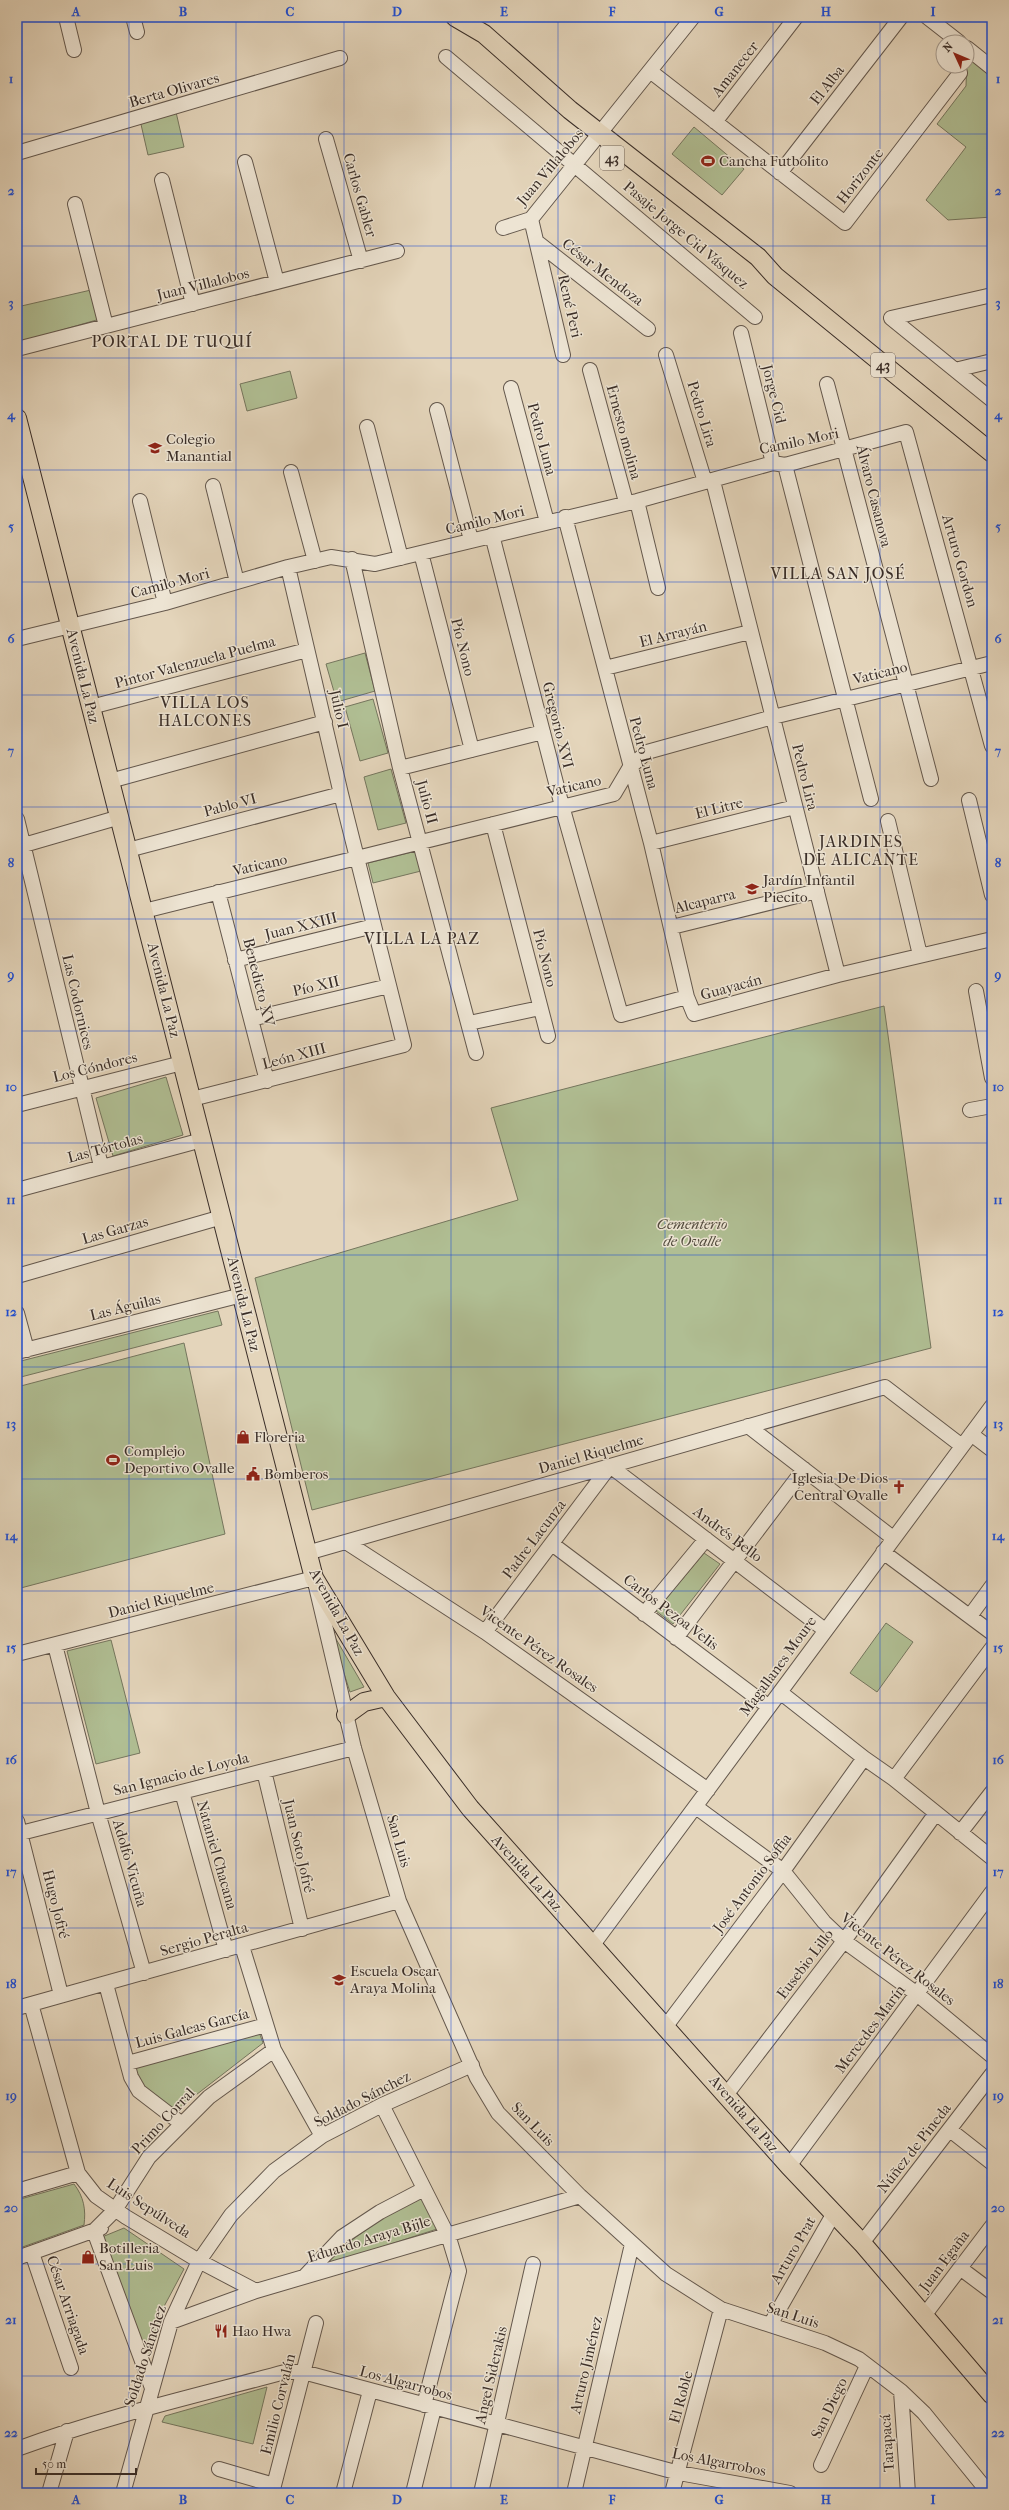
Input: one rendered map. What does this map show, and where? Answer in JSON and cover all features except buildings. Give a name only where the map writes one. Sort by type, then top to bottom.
[{"type":"main road","name":"43","points":[[458,20],[484,34],[596,139],[758,257],[775,276],[992,453]]},
{"type":"main road","name":"Avenida La Paz","points":[[17,418],[314,1578],[386,1697],[470,1808],[592,1946],[666,2026],[789,2166],[862,2243],[923,2317],[992,2395]]},
{"type":"main road","points":[[346,1715],[364,1702],[386,1697]]},
{"type":"street","points":[[66,17],[74,50]]},
{"type":"street","points":[[133,17],[137,32]]},
{"type":"street","name":"Juan Villalobos","points":[[503,228],[532,219],[692,17]]},
{"type":"street","name":"Amanecer","points":[[715,122],[796,17]]},
{"type":"street","name":"El Alba","points":[[780,173],[901,17]]},
{"type":"street","points":[[927,17],[947,34]]},
{"type":"street","points":[[975,54],[992,68]]},
{"type":"street","name":"Pasaje Jorge Cid Vásquez","points":[[446,57],[576,164],[755,316]]},
{"type":"street","name":"Berta Olivares","points":[[17,153],[340,58]]},
{"type":"street","name":"Horizonte","points":[[650,71],[845,223],[960,74]]},
{"type":"street","name":"Carlos Gabler","points":[[326,139],[361,261]]},
{"type":"street","points":[[245,162],[277,282]]},
{"type":"street","points":[[162,180],[193,304]]},
{"type":"street","points":[[75,204],[106,326]]},
{"type":"street","name":"René Peri","points":[[532,219],[563,355]]},
{"type":"street","name":"César Mendoza","points":[[538,242],[648,329]]},
{"type":"street","name":"Juan Villalobos","points":[[17,349],[397,251]]},
{"type":"street","points":[[992,295],[891,318],[992,400]]},
{"type":"street","name":"Jorge Cid","points":[[741,333],[779,464],[871,799]]},
{"type":"street","name":"Pedro Lira","points":[[666,355],[709,482],[773,717],[838,975]]},
{"type":"street","points":[[955,370],[992,361]]},
{"type":"street","name":"Ernesto molina","points":[[590,370],[658,588]]},
{"type":"street","name":"Álvaro Casanova","points":[[827,384],[905,685],[931,779]]},
{"type":"street","name":"Pedro Luna","points":[[510,388],[548,522]]},
{"type":"street","points":[[437,410],[471,540]]},
{"type":"street","points":[[366,427],[401,558]]},
{"type":"street","name":"Camilo Mori","points":[[17,639],[165,603],[331,556],[352,558],[375,564],[631,502],[906,432]]},
{"type":"street","name":"Arturo Gordon","points":[[906,432],[972,668],[992,746]]},
{"type":"street","points":[[291,472],[315,561]]},
{"type":"street","points":[[213,486],[237,582]]},
{"type":"street","points":[[140,501],[165,603]]},
{"type":"street","name":"Pedro Luna","points":[[565,518],[651,843],[672,927],[687,997]]},
{"type":"street","name":"Gregorio XVI","points":[[492,535],[562,806],[621,1015]]},
{"type":"street","name":"Pío Nono","points":[[421,553],[472,750]]},
{"type":"street","name":"Julio II","points":[[352,558],[400,768],[476,1053]]},
{"type":"street","name":"Julio I","points":[[288,567],[341,794],[404,1045]]},
{"type":"street","name":"El Arrayán","points":[[605,668],[750,632]]},
{"type":"street","name":"Pintor Valenzuela Puelma","points":[[91,707],[307,650]]},
{"type":"street","name":"Vaticano","points":[[144,911],[358,859],[420,842],[614,794],[630,767],[647,752],[773,717],[992,663]]},
{"type":"street","points":[[110,781],[325,722]]},
{"type":"street","points":[[400,768],[543,732]]},
{"type":"street","name":"Pablo VI","points":[[128,850],[341,794]]},
{"type":"street","points":[[969,800],[992,895]]},
{"type":"street","name":"El Litre","points":[[651,843],[795,807]]},
{"type":"street","points":[[20,846],[120,817]]},
{"type":"street","name":"Las Codornices","points":[[17,818],[20,846],[101,1166]]},
{"type":"street","points":[[888,822],[920,955]]},
{"type":"street","name":"Pío Nono","points":[[493,824],[548,1036]]},
{"type":"street","name":"Alcaparra","points":[[672,927],[817,891]]},
{"type":"street","name":"Benedicto XV","points":[[218,892],[267,1081]]},
{"type":"street","name":"Juan XXIII","points":[[235,960],[374,926]]},
{"type":"street","points":[[838,975],[992,939]]},
{"type":"street","name":"Guayacán","points":[[621,1015],[687,997],[694,1014],[838,975]]},
{"type":"street","name":"Pío XII","points":[[251,1018],[389,986]]},
{"type":"street","points":[[976,991],[992,1078]]},
{"type":"street","name":"Pío Nono","points":[[469,1023],[540,1008]]},
{"type":"street","name":"León XIII","points":[[192,1099],[404,1045]]},
{"type":"street","name":"Los Cóndores","points":[[17,1105],[182,1063]]},
{"type":"street","points":[[970,1110],[992,1106]]},
{"type":"street","name":"Las Tórtolas","points":[[17,1190],[101,1166],[202,1140]]},
{"type":"street","name":"Las Garzas","points":[[17,1276],[222,1217]]},
{"type":"street","name":"Las Águilas","points":[[22,1351],[242,1295]]},
{"type":"street","points":[[17,1314],[22,1351]]},
{"type":"street","name":"Daniel Riquelme","points":[[307,1553],[885,1387],[962,1446]]},
{"type":"street","name":"Magallanes Moure","points":[[592,1946],[992,1406]]},
{"type":"street","points":[[748,1426],[893,1538]]},
{"type":"street","points":[[971,1434],[992,1450]]},
{"type":"street","name":"Andrés Bello","points":[[610,1466],[825,1630]]},
{"type":"street","name":"Padre Lacunza","points":[[485,1632],[610,1466]]},
{"type":"street","points":[[676,1638],[804,1469]]},
{"type":"street","points":[[644,1614],[706,1538]]},
{"type":"street","name":"Vicente Pérez Rosales","points":[[346,1542],[485,1632],[708,1790]]},
{"type":"street","name":"Carlos Pezoa Velis","points":[[552,1544],[769,1707]]},
{"type":"street","points":[[883,1552],[992,1633]]},
{"type":"street","name":"Daniel Riquelme","points":[[17,1654],[314,1578]]},
{"type":"street","name":"San Luis","points":[[314,1578],[354,1748],[399,1901],[472,2065],[490,2101],[507,2124],[580,2196],[666,2274],[721,2309],[824,2343],[867,2366],[901,2391],[924,2413],[989,2493]]},
{"type":"street","points":[[970,1616],[992,1586]]},
{"type":"street","name":"Adolfo Vicuña","points":[[55,1644],[98,1813],[144,1973]]},
{"type":"street","points":[[894,1779],[992,1648]]},
{"type":"street","points":[[780,1692],[864,1758],[894,1779],[992,1858]]},
{"type":"street","name":"San Ignacio de Loyola","points":[[18,1829],[98,1813],[354,1748]]},
{"type":"street","name":"José Antonio Soffia","points":[[666,2026],[783,1871],[864,1758]]},
{"type":"street","name":"Juan Soto Jofré","points":[[264,1771],[302,1929]]},
{"type":"street","name":"Nataniel Chacana","points":[[182,1792],[226,1950]]},
{"type":"street","points":[[960,1833],[992,1792]]},
{"type":"street","name":"Vicente Pérez Rosales","points":[[696,1807],[783,1871],[824,1922],[844,1941],[917,1994],[992,2056]]},
{"type":"street","name":"Eusebio Lillo","points":[[726,2095],[844,1941],[936,1813]]},
{"type":"street","name":"Hugo Jofré","points":[[18,1829],[61,1995]]},
{"type":"street","name":"Mercedes Marín","points":[[789,2166],[992,1892]]},
{"type":"street","name":"Sergio Peralta","points":[[17,2008],[399,1901]]},
{"type":"street","points":[[242,1946],[274,2050],[322,2136]]},
{"type":"street","points":[[106,1984],[131,2077],[139,2091],[182,2124]]},
{"type":"street","name":"Luis Sepúlveda","points":[[31,2004],[78,2173],[96,2196],[199,2261],[256,2291]]},
{"type":"street","name":"Luis Galeas García","points":[[128,2063],[266,2025]]},
{"type":"street","name":"Primo Corral","points":[[121,2213],[149,2157],[209,2096],[274,2050]]},
{"type":"street","name":"Soldado Sánchez","points":[[123,2493],[170,2322],[199,2261],[231,2215],[274,2171],[322,2136],[382,2105],[472,2065]]},
{"type":"street","name":"Núñez de Pineda","points":[[862,2243],[992,2074]]},
{"type":"street","points":[[382,2105],[447,2234],[459,2271],[429,2407],[414,2493]]},
{"type":"street","points":[[950,2130],[992,2163]]},
{"type":"street","points":[[17,2191],[78,2173]]},
{"type":"street","points":[[304,2276],[342,2237],[380,2212],[424,2189]]},
{"type":"street","name":"Eduardo Araya Bijle","points":[[170,2322],[256,2291],[304,2276],[580,2196]]},
{"type":"street","points":[[17,2258],[94,2231],[121,2213]]},
{"type":"street","name":"Arturo Prat","points":[[770,2326],[834,2213]]},
{"type":"street","name":"Juan Egaña","points":[[923,2317],[992,2226]]},
{"type":"street","points":[[94,2231],[152,2388]]},
{"type":"street","name":"Arturo Jiménez","points":[[574,2493],[632,2244]]},
{"type":"street","name":"César Arriagada","points":[[32,2253],[71,2368]]},
{"type":"street","name":"Angel Siderakis","points":[[481,2493],[498,2424],[533,2264]]},
{"type":"street","points":[[960,2268],[992,2292]]},
{"type":"street","name":"El Roble","points":[[672,2493],[679,2473],[721,2309]]},
{"type":"street","name":"Emilio Corvalán","points":[[273,2489],[316,2323]]},
{"type":"street","name":"San Diego","points":[[821,2465],[867,2366]]},
{"type":"street","name":"Los Algarrobos","points":[[17,2450],[67,2431],[145,2409],[285,2372],[303,2372],[429,2407],[498,2424],[584,2449],[679,2473],[790,2493]]},
{"type":"street","points":[[343,2493],[370,2391]]},
{"type":"street","name":"Tarapacá","points":[[901,2391],[908,2493]]},
{"type":"street","points":[[49,2493],[67,2431]]},
{"type":"street","points":[[219,2469],[273,2489]]},
{"type":"green space","points":[[975,63],[992,78],[992,217],[948,220],[926,200],[966,147],[937,124],[966,86],[966,74],[975,74]]},
{"type":"green space","points":[[176,112],[184,147],[148,155],[140,120]]},
{"type":"green space","name":"Cancha Futbolito","points":[[694,127],[744,169],[722,195],[672,154]]},
{"type":"green space","points":[[91,290],[100,319],[20,342],[17,329],[17,307]]},
{"type":"green space","points":[[290,371],[297,398],[247,411],[240,384]]},
{"type":"green space","points":[[365,653],[375,691],[337,702],[326,664]]},
{"type":"green space","points":[[373,699],[388,753],[360,761],[345,707]]},
{"type":"green space","points":[[391,769],[406,823],[378,830],[364,777]]},
{"type":"green space","points":[[416,851],[421,871],[373,883],[368,863]]},
{"type":"green space","name":"Cementerio de Ovalle","points":[[884,1006],[931,1348],[312,1510],[255,1278],[518,1200],[491,1108]]},
{"type":"green space","points":[[166,1077],[183,1135],[113,1156],[96,1098]]},
{"type":"green space","points":[[218,1311],[222,1325],[17,1378],[17,1362]]},
{"type":"green space","name":"Complejo Deportivo Ovalle","points":[[184,1343],[225,1534],[17,1589],[17,1387]]},
{"type":"green space","points":[[704,1553],[720,1564],[673,1624],[656,1611]]},
{"type":"green space","points":[[886,1623],[913,1642],[877,1692],[850,1673]]},
{"type":"green space","points":[[329,1627],[364,1687],[350,1692]]},
{"type":"green space","points":[[111,1640],[140,1753],[96,1764],[67,1651]]},
{"type":"green space","points":[[259,2032],[263,2043],[174,2112],[140,2084],[135,2066]]},
{"type":"green space","points":[[74,2184],[84,2204],[84,2225],[17,2249],[17,2200]]},
{"type":"green space","points":[[421,2196],[437,2229],[319,2267],[368,2228]]},
{"type":"green space","points":[[124,2228],[184,2269],[160,2314],[147,2364],[102,2237]]},
{"type":"green space","points":[[267,2387],[253,2444],[162,2422],[165,2416]]},
{"type":"place","name":"Cancha Futbolito","points":[[708,161]]},
{"type":"place","name":"Colegio Manantial","points":[[155,448]]},
{"type":"place","name":"Jardín Infantil Piecito","points":[[752,889]]},
{"type":"place","name":"Floreria","points":[[243,1437]]},
{"type":"place","name":"Complejo Deportivo Ovalle","points":[[113,1460]]},
{"type":"place","name":"Bomberos","points":[[253,1474]]},
{"type":"place","name":"Iglesia De Dios Central Ovalle","points":[[899,1487]]},
{"type":"place","name":"Escuela Oscar Araya Molina","points":[[339,1980]]},
{"type":"place","name":"Botilleria San Luis","points":[[88,2257]]},
{"type":"place","name":"Hao Hwa","points":[[221,2331]]},
{"type":"district","name":"PORTAL DE TUQUÍ","points":[[172,341]]},
{"type":"district","name":"VILLA SAN JOSÉ","points":[[838,573]]},
{"type":"district","name":"VILLA LOS HALCONES","points":[[205,711]]},
{"type":"district","name":"JARDINES DE ALICANTE","points":[[861,850]]},
{"type":"district","name":"VILLA LA PAZ","points":[[422,938]]}]
